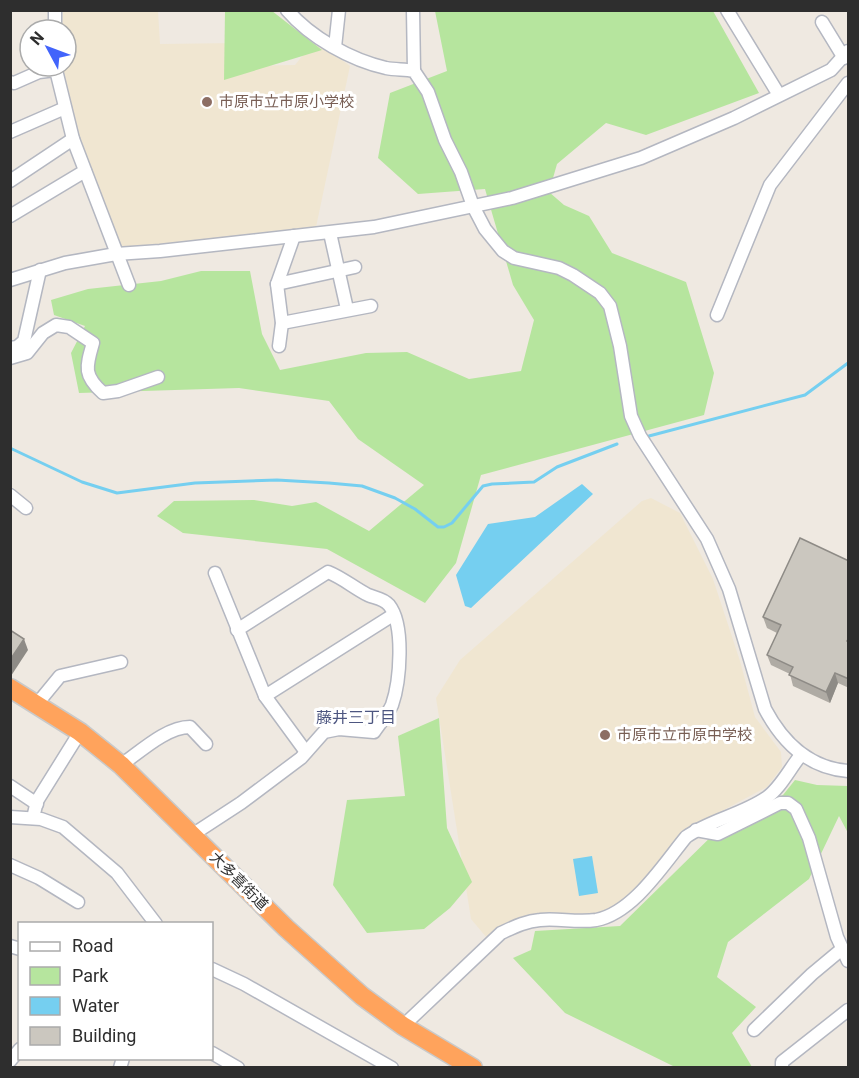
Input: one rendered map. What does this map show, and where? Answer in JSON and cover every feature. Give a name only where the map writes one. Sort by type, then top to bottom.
[{"type":"highway","name":"大多喜街道","points":[[10,688],[80,732],[121,765],[345,982],[379,1010],[473,1068]]},
{"type":"street","points":[[287,10],[298,24],[357,59],[388,68],[414,71]]},
{"type":"street","points":[[335,47],[339,10]]},
{"type":"street","points":[[413,10],[414,71],[429,92],[445,140],[485,229],[503,251],[514,258],[559,268],[573,274],[600,293],[610,306],[620,346],[631,416],[640,436],[708,539],[729,589],[765,709],[780,734],[801,755],[836,770],[849,771]]},
{"type":"street","points":[[727,10],[779,95]]},
{"type":"street","points":[[10,280],[40,270],[116,254],[374,227],[512,198],[621,166],[685,140],[831,70],[847,55],[822,22]]},
{"type":"street","points":[[12,85],[27,78]]},
{"type":"street","points":[[58,78],[73,139],[129,285]]},
{"type":"street","points":[[717,315],[770,184],[849,83]]},
{"type":"street","points":[[10,132],[65,108]]},
{"type":"street","points":[[10,181],[73,139]]},
{"type":"street","points":[[10,216],[85,171]]},
{"type":"street","points":[[330,233],[347,309]]},
{"type":"street","points":[[279,346],[282,323],[277,284],[294,236]]},
{"type":"street","points":[[277,284],[355,267]]},
{"type":"street","points":[[10,348],[24,341],[40,270]]},
{"type":"street","points":[[282,323],[371,306]]},
{"type":"street","points":[[10,358],[27,353],[43,333],[56,326],[69,327],[93,343],[87,373],[93,384],[103,393],[118,391],[158,377]]},
{"type":"street","points":[[10,495],[26,508]]},
{"type":"street","points":[[192,835],[241,803],[306,752],[324,732],[339,729],[374,732],[391,708],[397,690],[399,634],[389,605],[328,572],[237,630]]},
{"type":"street","points":[[215,573],[265,696],[306,752]]},
{"type":"street","points":[[265,696],[393,615]]},
{"type":"street","points":[[37,704],[60,676],[122,662]]},
{"type":"street","points":[[121,765],[165,735],[183,727],[190,727],[206,744]]},
{"type":"street","points":[[33,818],[36,804],[80,732]]},
{"type":"street","points":[[403,1026],[501,933],[516,926],[542,920],[598,920],[628,905],[686,837],[696,830],[728,818],[767,798],[801,755]]},
{"type":"street","points":[[10,786],[36,804]]},
{"type":"street","points":[[696,830],[718,834],[780,803],[788,803],[796,809],[809,838],[825,897],[842,949],[849,961]]},
{"type":"street","points":[[10,818],[41,819],[63,827],[117,873],[154,922]]},
{"type":"street","points":[[10,865],[39,878],[78,902]]},
{"type":"street","points":[[754,1030],[812,974],[842,949]]},
{"type":"street","points":[[213,969],[244,984],[393,1068]]},
{"type":"street","points":[[782,1068],[782,1062],[849,1010]]},
{"type":"street","points":[[214,1059],[238,1068]]},
{"type":"shaded area","name":"市原市立市原小学校","points":[[63,11],[158,11],[160,44],[236,43],[239,66],[295,65],[315,40],[350,66],[316,227],[122,250],[80,137],[64,78],[78,78],[78,18],[63,18]]},
{"type":"shaded area","name":"市原市立市原中学校","points":[[651,498],[680,513],[713,579],[740,661],[755,717],[781,752],[782,767],[767,787],[688,829],[623,903],[590,916],[533,915],[501,926],[487,938],[471,919],[436,698],[460,660],[642,501]]},
{"type":"green space","points":[[225,11],[272,11],[322,50],[224,80]]},
{"type":"green space","points":[[435,11],[713,11],[759,93],[646,135],[606,123],[557,164],[549,192],[564,205],[589,216],[612,253],[686,282],[714,373],[704,415],[481,475],[456,563],[425,603],[327,549],[183,533],[157,516],[174,501],[254,500],[292,506],[316,502],[369,531],[424,485],[358,439],[329,401],[239,388],[79,393],[71,353],[85,326],[54,315],[51,300],[88,289],[161,281],[201,271],[250,271],[262,334],[280,370],[366,353],[407,352],[469,379],[521,371],[534,320],[513,285],[485,189],[418,194],[378,158],[390,93],[447,71]]},
{"type":"green space","points":[[439,718],[447,828],[472,882],[450,908],[424,929],[367,933],[333,885],[347,800],[405,796],[398,736]]},
{"type":"green space","points":[[795,780],[817,785],[848,786],[848,833],[839,816],[809,879],[728,942],[717,977],[756,1007],[732,1033],[752,1067],[675,1067],[565,1013],[513,958],[531,950],[535,931],[620,926],[724,824],[783,795]]},
{"type":"water","points":[[582,484],[593,494],[471,608],[465,606],[456,575],[488,524],[535,517]]},
{"type":"water","points":[[592,856],[598,893],[579,896],[573,859]]},
{"type":"building","points":[[800,538],[849,561],[849,638],[847,641],[849,642],[849,679],[835,673],[826,692],[789,675],[793,667],[767,655],[781,625],[763,617]]},
{"type":"building","points":[[10,630],[24,639],[10,660]]},
{"type":"waterway","points":[[649,436],[805,395],[848,363]]},
{"type":"waterway","points":[[10,448],[82,482],[117,493],[195,483],[277,480],[362,486],[395,498],[415,509],[438,527],[444,527],[452,523],[483,486],[534,482],[557,467],[617,444]]},
{"type":"place","name":"市原市立市原小学校","points":[[207,102]]},
{"type":"place","name":"市原市立市原中学校","points":[[605,735]]},
{"type":"district","name":"藤井三丁目","points":[[356,717]]}]
